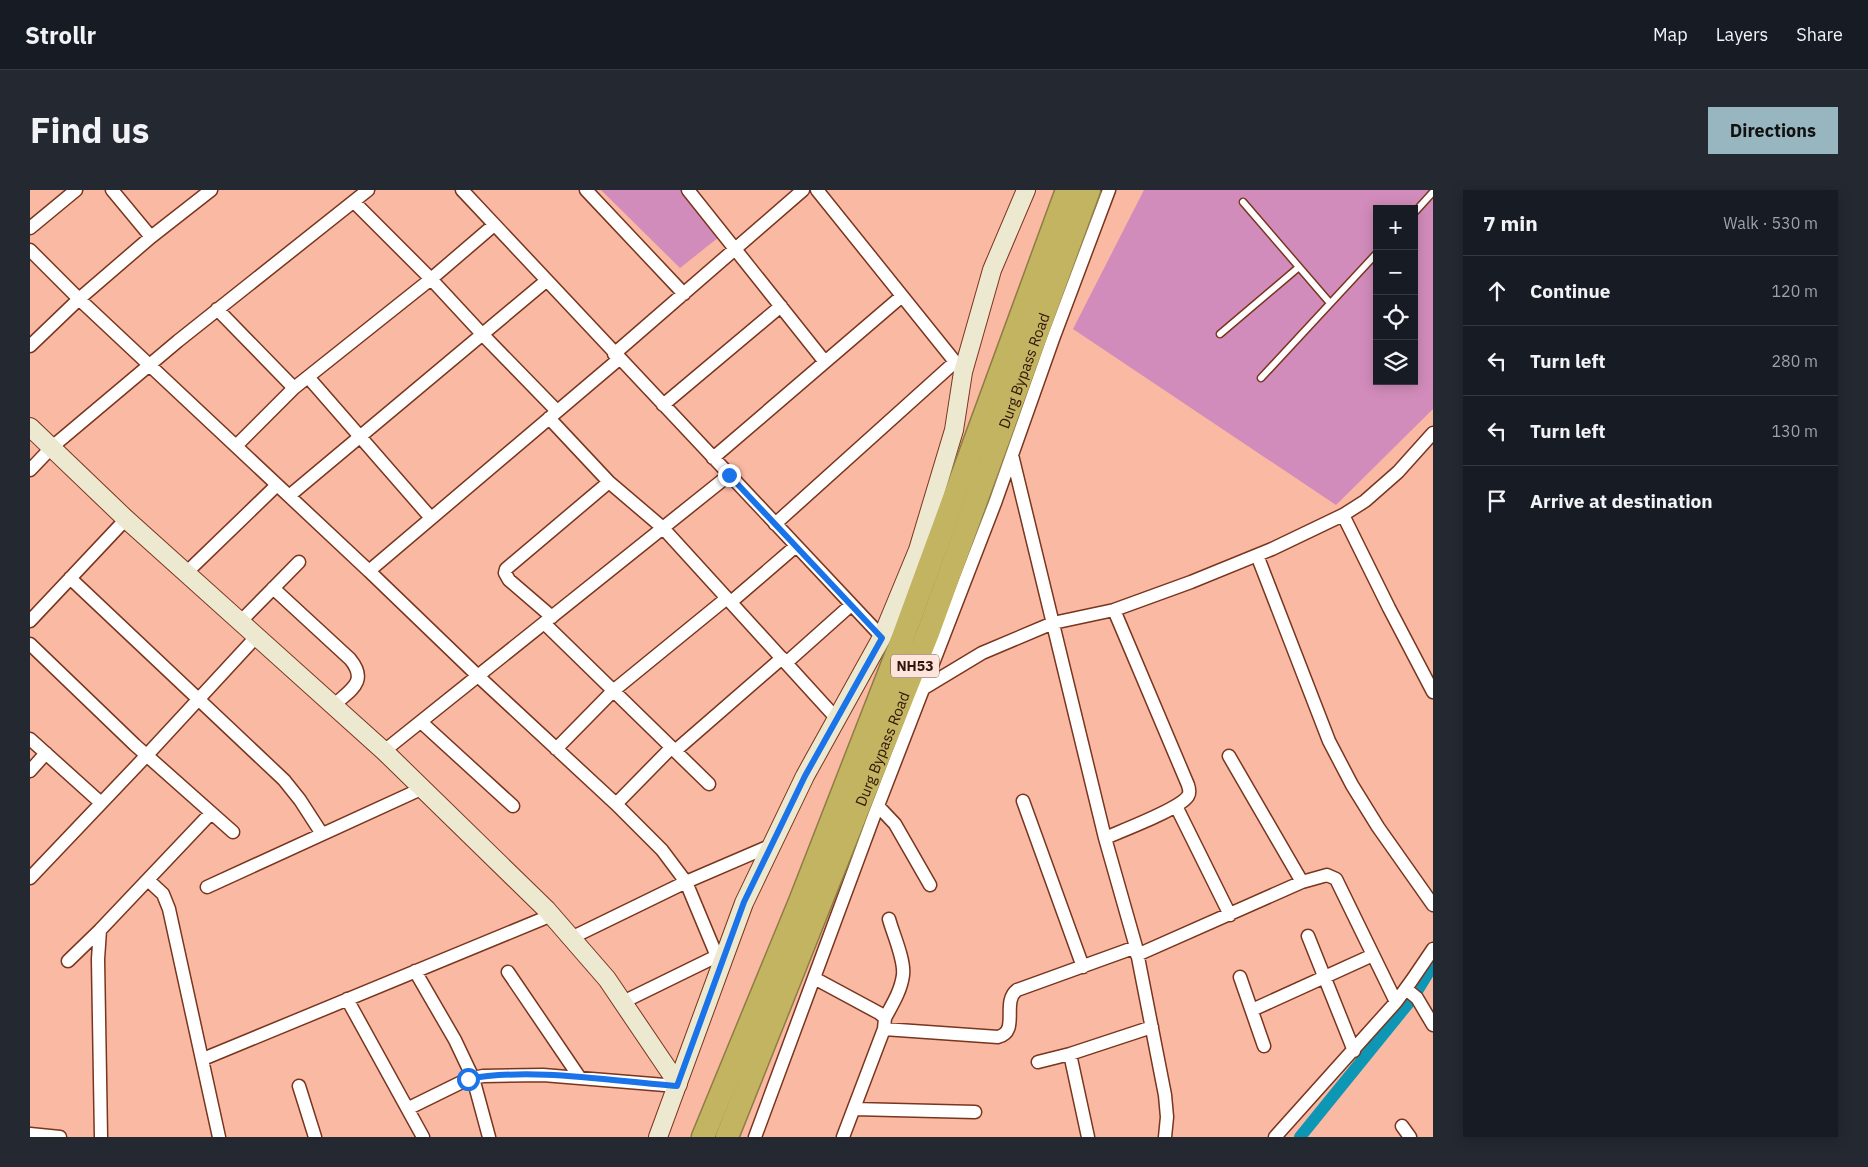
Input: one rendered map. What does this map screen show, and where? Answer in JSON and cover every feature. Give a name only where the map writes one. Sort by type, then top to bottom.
[{"type":"highway","name":"Durg Bypass Road","points":[[703,1137],[801,899],[902,640],[1044,247],[1067,190]]},
{"type":"highway","name":"Durg Bypass Road","points":[[727,1137],[928,633],[1089,190]]},
{"type":"street","points":[[30,228],[76,190]]},
{"type":"street","points":[[112,190],[151,237]]},
{"type":"street","points":[[30,346],[79,299],[151,237],[211,190]]},
{"type":"street","points":[[30,470],[52,447],[217,309],[368,190]]},
{"type":"street","points":[[462,190],[882,638]]},
{"type":"street","points":[[586,190],[684,294]]},
{"type":"street","points":[[688,190],[825,362]]},
{"type":"street","points":[[369,571],[553,415],[684,294],[804,190]]},
{"type":"street","points":[[817,190],[959,367]]},
{"type":"street","points":[[658,1137],[719,961],[744,902],[805,776],[882,638],[918,550],[954,430],[959,367],[992,270],[1026,190]]},
{"type":"street","points":[[755,1137],[878,806],[1012,455],[1109,190]]},
{"type":"street","points":[[354,202],[432,278],[553,415],[609,482],[663,528],[837,719]]},
{"type":"street","points":[[236,446],[294,388],[432,278],[494,225]]},
{"type":"street","points":[[30,250],[79,299],[616,804],[662,850],[686,882],[719,961]]},
{"type":"street","points":[[289,496],[546,281]]},
{"type":"street","points":[[713,458],[902,296]]},
{"type":"street","points":[[663,405],[781,306]]},
{"type":"street","points":[[217,309],[294,388]]},
{"type":"street","points":[[775,524],[959,367]]},
{"type":"street","points":[[308,377],[431,518]]},
{"type":"street","points":[[30,427],[126,519],[384,751],[552,915],[607,979],[677,1085]]},
{"type":"street","points":[[924,688],[982,654],[1053,623],[1114,610],[1192,582],[1257,555],[1343,515],[1364,501],[1398,472],[1433,433]]},
{"type":"street","points":[[1012,455],[1105,838],[1136,951],[1165,1095],[1167,1118],[1165,1137]]},
{"type":"street","points":[[384,751],[729,475]]},
{"type":"street","points":[[609,482],[506,569],[505,573],[509,580],[613,691],[709,784]]},
{"type":"street","points":[[186,573],[277,485]]},
{"type":"street","points":[[1343,515],[1433,692]]},
{"type":"street","points":[[30,621],[126,519]]},
{"type":"street","points":[[556,749],[613,691],[796,546]]},
{"type":"street","points":[[1257,555],[1329,741],[1352,785],[1433,905]]},
{"type":"street","points":[[240,622],[299,562]]},
{"type":"street","points":[[70,578],[284,780],[300,800],[322,834]]},
{"type":"street","points":[[273,588],[358,668],[358,682],[333,706]]},
{"type":"street","points":[[616,804],[673,750],[784,661],[851,604]]},
{"type":"street","points":[[1105,838],[1176,806],[1188,796],[1188,785],[1114,610]]},
{"type":"street","points":[[30,878],[147,756],[256,636]]},
{"type":"street","points":[[30,644],[147,756],[233,832]]},
{"type":"street","points":[[422,722],[513,806]]},
{"type":"street","points":[[30,739],[102,804]]},
{"type":"street","points":[[30,771],[46,753]]},
{"type":"street","points":[[1229,756],[1302,882]]},
{"type":"street","points":[[207,887],[421,789]]},
{"type":"street","points":[[1023,801],[1083,967]]},
{"type":"street","points":[[878,806],[895,824],[930,885]]},
{"type":"street","points":[[1176,806],[1230,915]]},
{"type":"street","points":[[68,961],[211,813]]},
{"type":"street","points":[[571,938],[686,882],[772,845]]},
{"type":"street","points":[[884,1024],[1003,1036],[1009,1030],[1009,1006],[1012,993],[1017,990],[1136,951],[1230,915],[1302,882],[1323,875],[1332,876],[1336,879],[1396,1002]]},
{"type":"street","points":[[148,880],[162,894],[169,909],[219,1137]]},
{"type":"street","points":[[203,1059],[552,915]]},
{"type":"street","points":[[843,1137],[898,991],[902,975],[902,966],[889,919]]},
{"type":"street","points":[[100,930],[98,959],[101,1137]]},
{"type":"street","points":[[1308,936],[1354,1051]]},
{"type":"street","points":[[1275,1137],[1396,1002],[1433,949]]},
{"type":"street","points":[[1252,1010],[1373,955]]},
{"type":"street","points":[[623,1002],[719,961]]},
{"type":"street","points":[[415,971],[455,1040],[473,1078],[490,1137]]},
{"type":"street","points":[[508,972],[580,1078]]},
{"type":"street","points":[[1240,977],[1264,1046]]},
{"type":"street","points":[[814,978],[879,1013],[884,1024]]},
{"type":"street","points":[[1406,988],[1417,998],[1433,1025]]},
{"type":"street","points":[[347,999],[423,1137]]},
{"type":"street","points":[[1038,1062],[1070,1054],[1152,1027]]},
{"type":"street","points":[[1070,1054],[1088,1137]]},
{"type":"street","points":[[408,1108],[453,1086],[483,1076],[543,1075],[677,1085]]},
{"type":"street","points":[[299,1086],[316,1137]]},
{"type":"street","points":[[854,1109],[976,1112]]},
{"type":"street","points":[[1402,1126],[1410,1137]]},
{"type":"street","points":[[30,1134],[60,1137]]},
{"type":"lane","points":[[1418,209],[1433,192]]},
{"type":"lane","points":[[1243,202],[1330,303]]},
{"type":"lane","points":[[1261,378],[1373,257]]},
{"type":"lane","points":[[1220,334],[1299,267]]},
{"type":"shaded area","points":[[601,190],[681,190],[719,237],[680,268]]},
{"type":"shaded area","points":[[1144,190],[1433,190],[1433,409],[1336,505],[1073,329]]},
{"type":"waterway","points":[[1417,991],[1433,965]]},
{"type":"waterway","points":[[1300,1137],[1411,1000]]},
{"type":"route","points":[[468,1079],[483,1076],[543,1075],[677,1086],[744,902],[805,776],[882,638],[729,475]]}]
